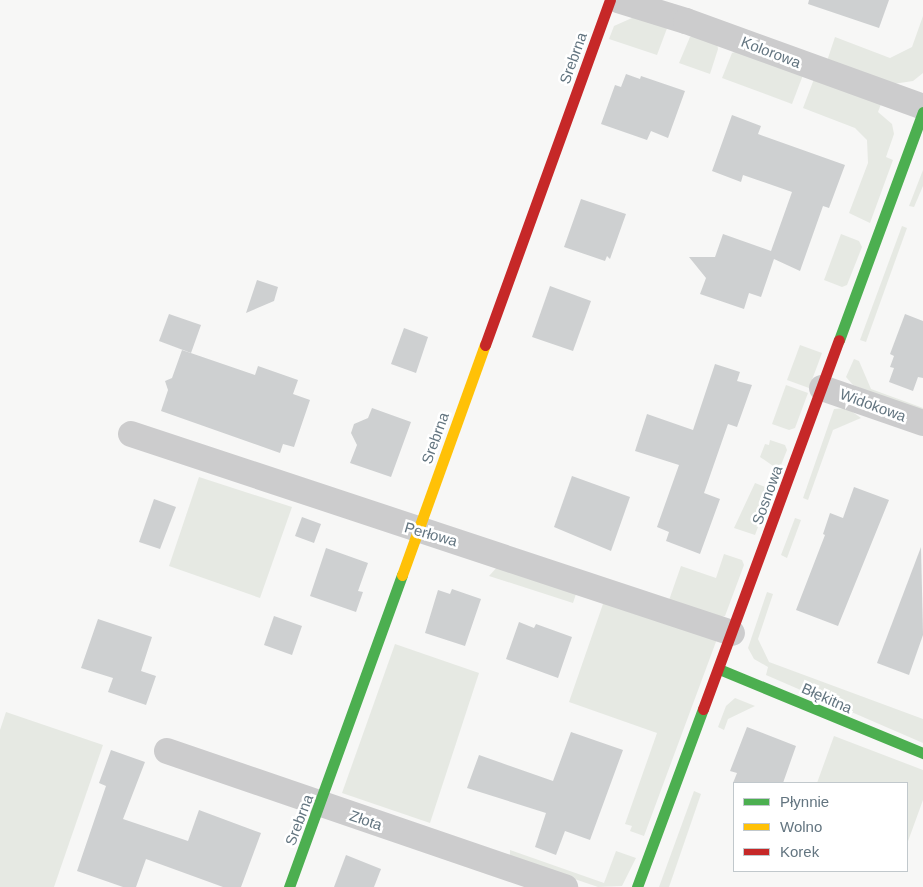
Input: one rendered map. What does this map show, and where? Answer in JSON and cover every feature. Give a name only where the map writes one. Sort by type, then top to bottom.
[{"type":"street","name":"Srebrna","points":[[289,887],[322,805],[419,529],[610,0]]},
{"type":"street","name":"Kolorowa","points":[[618,0],[686,21],[923,107]]},
{"type":"street","name":"Sosnowa","points":[[638,887],[923,112]]},
{"type":"street","name":"Widokowa","points":[[822,388],[923,423]]},
{"type":"street","name":"Perłowa","points":[[131,434],[419,529],[586,587],[732,633]]},
{"type":"street","name":"Błękitna","points":[[719,669],[923,753]]},
{"type":"street","name":"Złota","points":[[167,751],[565,887]]},
{"type":"shaded area","points":[[641,14],[669,23],[657,55],[609,39],[614,26]]},
{"type":"shaded area","points":[[923,16],[923,73],[913,81],[893,84],[827,61],[835,37],[890,58],[912,47]]},
{"type":"shaded area","points":[[698,34],[717,43],[718,49],[710,74],[679,63],[690,37]]},
{"type":"shaded area","points":[[738,51],[803,75],[792,104],[722,78],[732,53]]},
{"type":"shaded area","points":[[814,79],[881,104],[878,112],[892,124],[894,134],[886,157],[893,160],[870,223],[849,213],[868,163],[867,140],[855,128],[803,108]]},
{"type":"shaded area","points":[[923,170],[923,186],[914,207],[909,206]]},
{"type":"shaded area","points":[[902,226],[907,228],[866,342],[860,340]]},
{"type":"shaded area","points":[[841,234],[859,241],[862,247],[847,285],[842,287],[824,280]]},
{"type":"shaded area","points":[[800,345],[822,353],[809,388],[787,380]]},
{"type":"shaded area","points":[[854,359],[859,361],[871,389],[923,408],[923,414],[853,385],[846,377]]},
{"type":"shaded area","points":[[786,385],[808,393],[795,428],[789,430],[772,424]]},
{"type":"shaded area","points":[[847,408],[861,418],[833,430],[808,500],[803,498],[834,409]]},
{"type":"shaded area","points":[[770,440],[785,445],[787,450],[779,470],[760,457],[765,444],[769,445]]},
{"type":"shaded area","points":[[199,477],[292,507],[260,598],[169,566]]},
{"type":"shaded area","points":[[755,483],[768,488],[771,493],[755,535],[734,528]]},
{"type":"shaded area","points":[[795,518],[801,520],[787,558],[781,555]]},
{"type":"shaded area","points":[[724,554],[742,560],[744,565],[725,616],[713,619],[668,603],[681,566],[716,578]]},
{"type":"shaded area","points":[[499,565],[577,591],[573,603],[489,576]]},
{"type":"shaded area","points":[[767,592],[773,594],[758,639],[769,662],[923,719],[923,743],[766,675],[768,667],[754,659],[748,648]]},
{"type":"shaded area","points":[[604,601],[717,639],[644,836],[630,831],[632,826],[625,824],[657,733],[569,702]]},
{"type":"shaded area","points":[[395,644],[479,673],[430,823],[342,793]]},
{"type":"shaded area","points":[[735,698],[755,706],[728,719],[724,730],[718,727],[726,706]]},
{"type":"shaded area","points":[[6,712],[103,745],[54,887],[0,887],[0,730]]},
{"type":"shaded area","points":[[834,736],[923,770],[923,800],[908,841],[908,782],[817,782]]},
{"type":"shaded area","points":[[694,791],[701,794],[669,887],[659,887]]},
{"type":"shaded area","points":[[510,850],[604,883],[616,851],[636,858],[622,886],[598,887],[510,857]]},
{"type":"building","points":[[809,0],[889,0],[879,28],[808,4]]},
{"type":"building","points":[[626,74],[640,79],[641,76],[685,91],[668,138],[651,131],[647,140],[601,124],[615,85],[621,87]]},
{"type":"building","points":[[732,115],[761,126],[758,134],[845,165],[829,208],[823,206],[800,271],[774,259],[761,297],[749,293],[744,309],[700,294],[706,278],[689,257],[715,257],[723,234],[771,251],[792,192],[743,175],[741,182],[712,171]]},
{"type":"building","points":[[581,199],[626,214],[610,259],[607,256],[605,261],[564,247]]},
{"type":"building","points":[[257,280],[278,287],[274,301],[246,313]]},
{"type":"building","points":[[550,286],[591,301],[573,351],[532,337]]},
{"type":"building","points":[[169,314],[201,325],[191,353],[159,341]]},
{"type":"building","points":[[905,314],[923,321],[923,378],[918,377],[913,391],[889,382],[894,368],[890,367],[894,356],[890,354]]},
{"type":"building","points":[[404,328],[428,337],[416,373],[391,364]]},
{"type":"building","points":[[182,350],[255,375],[258,366],[298,380],[293,394],[310,400],[294,447],[283,444],[280,453],[161,411],[168,390],[165,381],[172,378]]},
{"type":"building","points":[[715,364],[740,372],[737,381],[752,385],[737,427],[728,424],[704,493],[720,499],[700,554],[666,541],[669,532],[657,527],[679,465],[635,451],[647,414],[693,430]]},
{"type":"building","points":[[372,408],[411,422],[391,477],[350,463],[357,445],[351,433],[354,424],[368,418]]},
{"type":"building","points":[[572,476],[630,497],[611,551],[554,527]]},
{"type":"building","points":[[854,487],[889,500],[838,626],[796,610],[825,535],[823,534],[830,513],[843,518]]},
{"type":"building","points":[[154,499],[176,507],[160,549],[139,542]]},
{"type":"building","points":[[302,517],[321,524],[314,543],[295,536]]},
{"type":"building","points":[[921,547],[923,635],[909,675],[877,663]]},
{"type":"building","points":[[326,548],[368,563],[358,591],[363,592],[356,612],[310,596]]},
{"type":"building","points":[[452,589],[481,599],[465,646],[425,633],[438,590],[450,594]]},
{"type":"building","points":[[274,616],[302,626],[292,655],[264,645]]},
{"type":"building","points":[[98,619],[152,637],[141,671],[156,676],[146,705],[108,692],[113,678],[81,668]]},
{"type":"building","points":[[519,622],[534,628],[536,624],[572,637],[558,678],[506,659]]},
{"type":"building","points":[[747,727],[796,746],[783,782],[733,782],[737,773],[730,771]]},
{"type":"building","points":[[571,732],[623,750],[590,840],[565,831],[556,855],[535,847],[546,813],[467,788],[479,755],[553,781]]},
{"type":"building","points":[[111,750],[145,762],[123,819],[188,841],[199,810],[261,833],[241,887],[223,887],[146,859],[136,887],[123,887],[77,871],[106,786],[99,783]]},
{"type":"building","points":[[346,855],[381,869],[374,887],[334,887]]},
{"type":"traffic: fast","points":[[839,340],[923,112]]},
{"type":"traffic: fast","points":[[289,887],[402,575]]},
{"type":"traffic: fast","points":[[719,669],[923,753]]},
{"type":"traffic: fast","points":[[637,887],[703,709]]},
{"type":"traffic: slow","points":[[402,575],[485,345]]},
{"type":"traffic: jam","points":[[485,345],[610,0]]},
{"type":"traffic: jam","points":[[703,709],[839,340]]}]
